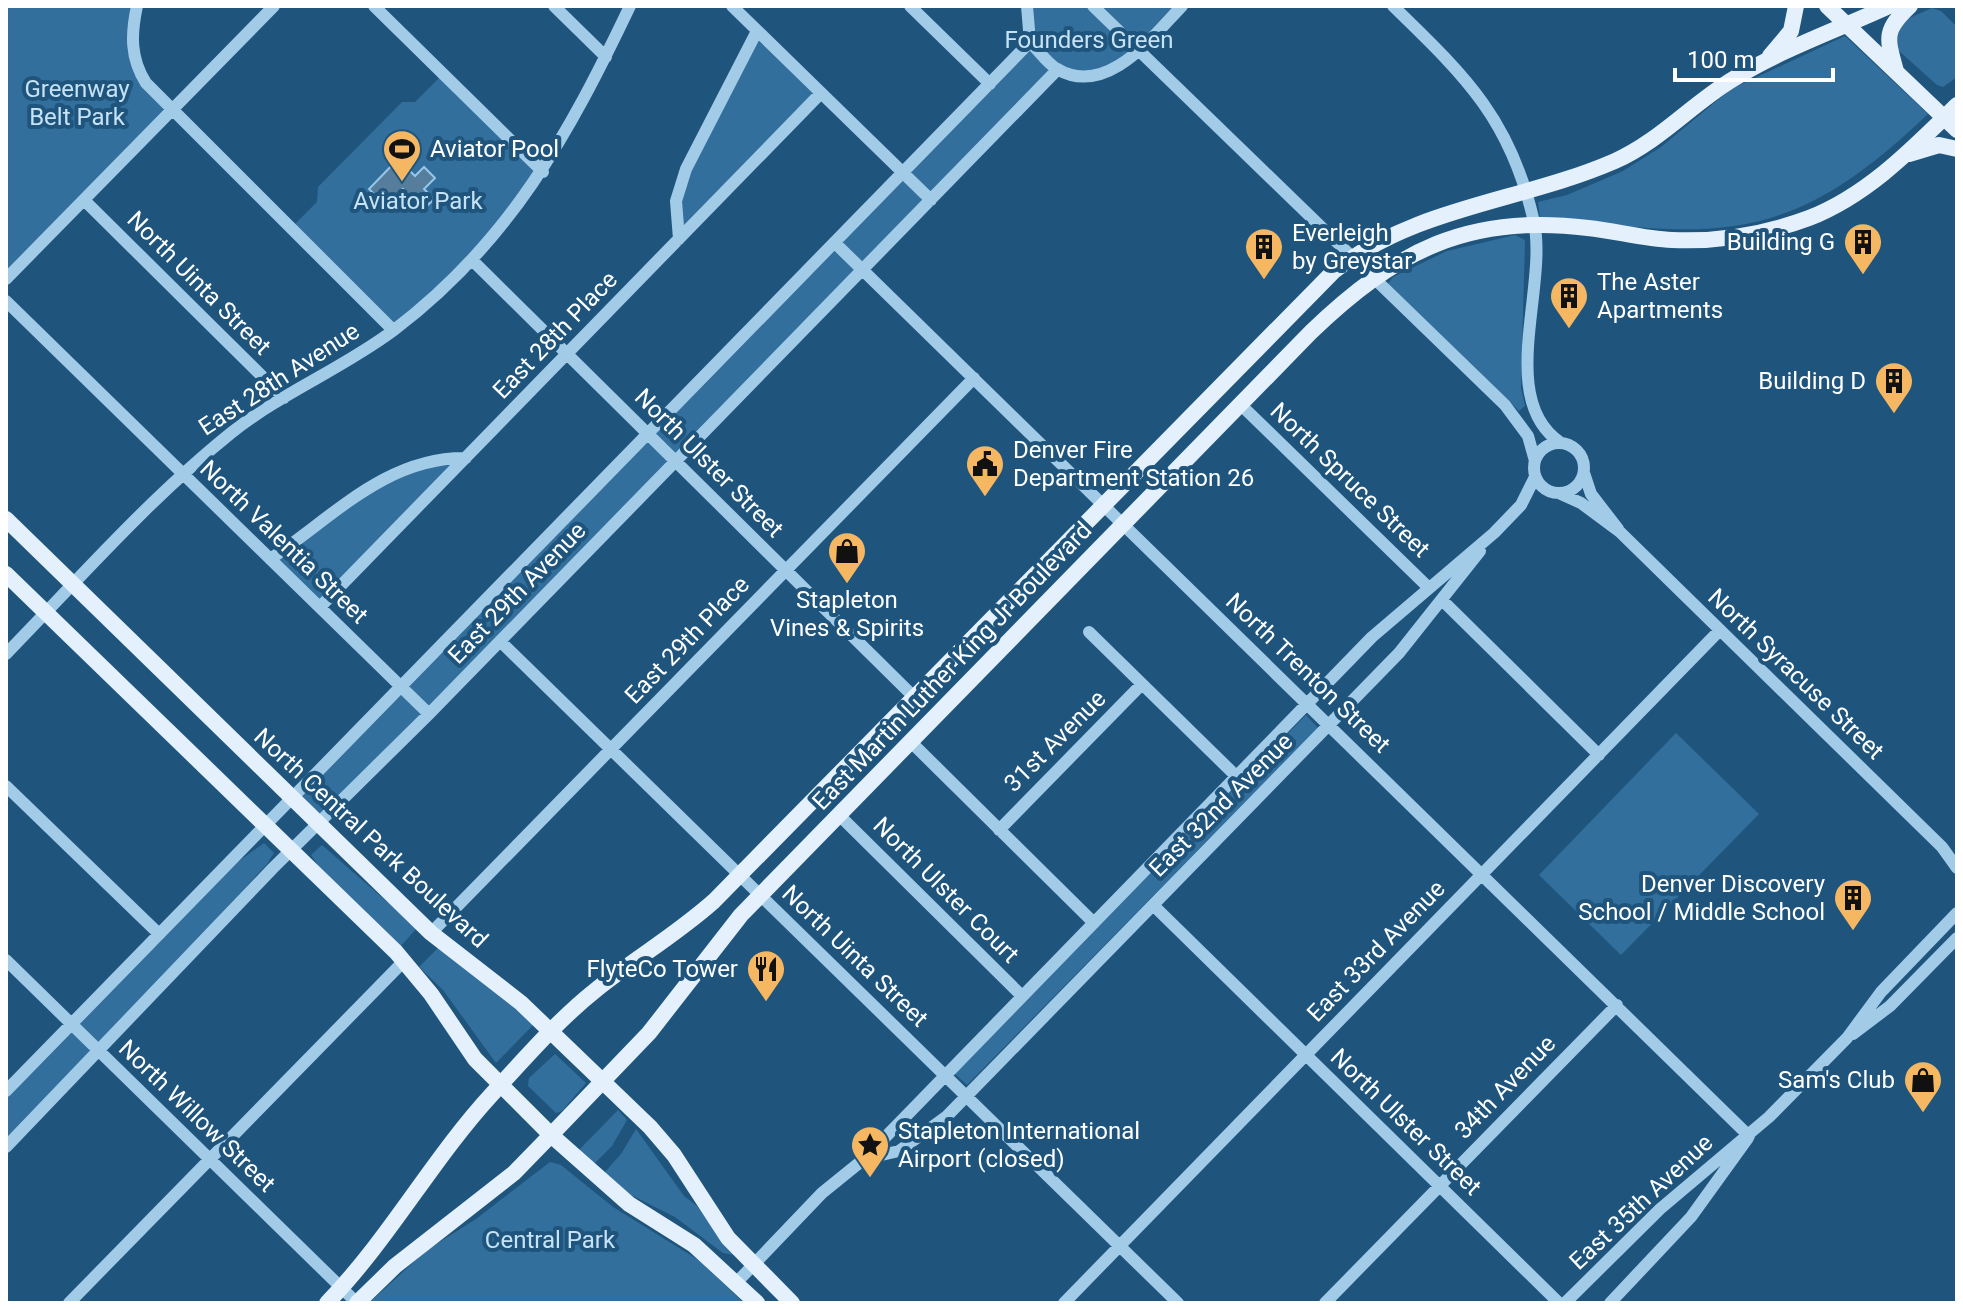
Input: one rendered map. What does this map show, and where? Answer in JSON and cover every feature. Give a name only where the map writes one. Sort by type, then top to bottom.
[{"type":"main road","points":[[1762,63],[1788,36],[1796,6]]},
{"type":"main road","points":[[1827,6],[1951,124]]},
{"type":"main road","name":"East Martin Luther King Jr Boulevard","points":[[327,1303],[386,1237],[448,1144],[552,1032],[594,991],[690,922],[740,875],[1298,304],[1351,257],[1422,220],[1525,192],[1618,160],[1650,142],[1730,81],[1762,63],[1889,6]]},
{"type":"main road","points":[[1896,72],[1888,35],[1894,21],[1910,6]]},
{"type":"main road","name":"East Martin Luther King Jr Boulevard","points":[[357,1303],[395,1266],[514,1173],[649,1033],[713,948],[760,895],[1331,312],[1373,278],[1400,259],[1449,238],[1491,228],[1588,228],[1672,240],[1748,235],[1810,217],[1833,206],[1951,124],[1957,105]]},
{"type":"main road","points":[[1904,156],[1939,145],[1957,149]]},
{"type":"main road","name":"North Central Park Boulevard","points":[[6,519],[431,933],[510,994],[603,1081],[674,1155],[728,1238],[792,1303]]},
{"type":"main road","points":[[6,574],[404,961],[436,1001],[465,1047],[500,1086],[603,1184],[694,1245],[757,1303]]},
{"type":"street","points":[[137,6],[133,22],[134,59],[146,83],[393,330]]},
{"type":"street","points":[[6,279],[274,6]]},
{"type":"street","points":[[374,6],[543,172]]},
{"type":"street","points":[[554,6],[606,57]]},
{"type":"street","name":"East 28th Avenue","points":[[6,654],[182,473],[235,430],[393,330],[473,261],[543,172],[579,113],[630,6]]},
{"type":"street","points":[[732,6],[931,200]]},
{"type":"street","points":[[910,6],[990,84]]},
{"type":"street","points":[[1027,6],[1030,42],[1058,69],[1088,75],[1115,69],[1138,51],[1182,6]]},
{"type":"street","points":[[1093,6],[1513,413],[1529,438],[1535,461],[1535,477],[1555,493],[1576,487],[1585,465],[1577,450],[1561,443],[1538,422],[1529,396],[1535,226],[1525,192],[1504,135],[1488,105],[1400,8]]},
{"type":"street","points":[[679,239],[676,201],[686,169],[757,31]]},
{"type":"street","name":"East 29th Avenue","points":[[6,1091],[1030,42]]},
{"type":"street","name":"East 29th Avenue","points":[[7,1145],[100,1052],[291,849],[429,714],[1058,69]]},
{"type":"street","name":"East 28th Place","points":[[320,607],[821,93]]},
{"type":"street","name":"North Uinta Street","points":[[84,200],[284,398]]},
{"type":"street","name":"North Trenton Street","points":[[836,244],[1749,1136]]},
{"type":"street","name":"North Ulster Street","points":[[473,261],[914,697]]},
{"type":"street","name":"North Valentia Street","points":[[6,301],[429,714]]},
{"type":"street","name":"East 29th Place","points":[[431,933],[974,378]]},
{"type":"street","name":"North Spruce Street","points":[[1240,404],[1429,588]]},
{"type":"street","points":[[1535,461],[1545,447],[1561,443]]},
{"type":"street","points":[[270,559],[335,509],[392,475],[421,461],[466,458]]},
{"type":"street","name":"North Syracuse Street","points":[[1584,473],[1591,494],[1620,532]]},
{"type":"street","name":"East 32nd Avenue","points":[[864,1159],[1372,637],[1494,533],[1521,505],[1535,477]]},
{"type":"street","name":"East 32nd Avenue","points":[[1521,505],[1555,493]]},
{"type":"street","name":"North Syracuse Street","points":[[1555,493],[1581,503],[1620,532],[1942,847],[1957,868]]},
{"type":"street","name":"East 32nd Avenue","points":[[864,1159],[882,1157],[922,1137],[966,1096],[1330,725],[1443,601],[1494,533]]},
{"type":"street","points":[[1443,601],[1599,755]]},
{"type":"street","name":"East 33rd Avenue","points":[[1064,1303],[1720,630]]},
{"type":"street","points":[[1089,632],[1236,776]]},
{"type":"street","name":"North Uinta Street","points":[[500,641],[1178,1303]]},
{"type":"street","name":"31st Avenue","points":[[999,830],[1142,684]]},
{"type":"street","points":[[912,743],[1094,923]]},
{"type":"street","points":[[6,786],[158,933]]},
{"type":"street","name":"North Ulster Court","points":[[840,816],[1022,996]]},
{"type":"street","name":"North Syracuse Street","points":[[1942,847],[1957,853]]},
{"type":"street","name":"North Ulster Street","points":[[1153,905],[1562,1303]]},
{"type":"street","name":"East 35th Avenue","points":[[1847,1038],[1881,992],[1957,913]]},
{"type":"street","name":"East 35th Avenue","points":[[1562,1303],[1660,1209],[1749,1136],[1847,1038],[1890,1006],[1957,938]]},
{"type":"street","name":"North Willow Street","points":[[6,960],[357,1303]]},
{"type":"street","points":[[69,1303],[404,961]]},
{"type":"street","name":"34th Avenue","points":[[1325,1303],[1617,1005]]},
{"type":"street","name":"East 35th Avenue","points":[[1610,1303],[1691,1217],[1749,1136]]},
{"type":"street","points":[[736,1283],[822,1193],[864,1159]]},
{"type":"green space","name":"Greenway Belt Park","points":[[6,6],[137,6],[134,59],[170,111],[6,272]]},
{"type":"green space","name":"Founders Green","points":[[1027,6],[1182,6],[1138,51],[1088,75],[1057,70],[318,824],[292,799],[1030,43]]},
{"type":"green space","points":[[1932,8],[1941,11],[1957,27],[1957,77],[1943,87],[1898,50],[1895,35],[1903,21]]},
{"type":"green space","points":[[757,31],[821,93],[679,239],[676,201]]},
{"type":"green space","points":[[1845,36],[1928,114],[1879,157],[1834,189],[1792,211],[1749,223],[1705,229],[1657,228],[1540,217],[1538,202],[1567,195],[1623,171],[1661,147],[1731,89]]},
{"type":"green space","name":"Aviator Park","points":[[443,74],[543,172],[516,211],[393,330],[290,229],[317,202],[318,187],[402,102],[415,102]]},
{"type":"green space","points":[[1515,235],[1525,240],[1521,388],[1525,406],[1519,411],[1388,284],[1393,277],[1447,251]]},
{"type":"green space","points":[[466,458],[320,607],[270,559],[392,475]]},
{"type":"green space","points":[[1306,715],[1318,728],[967,1085],[954,1073]]},
{"type":"green space","points":[[1676,733],[1759,814],[1621,955],[1539,875]]},
{"type":"green space","points":[[264,843],[274,853],[267,864],[6,1147],[6,1091],[239,861]]},
{"type":"green space","points":[[322,845],[417,928],[400,947],[321,870],[311,855]]},
{"type":"green space","points":[[438,948],[535,1023],[496,1063],[443,990],[419,967]]},
{"type":"green space","points":[[555,1054],[586,1083],[562,1111],[556,1113],[528,1086],[529,1078]]},
{"type":"green space","points":[[618,1110],[627,1120],[612,1146],[593,1165],[578,1151]]},
{"type":"green space","points":[[636,1129],[684,1196],[697,1206],[735,1255],[723,1253],[675,1217],[631,1195],[603,1174],[621,1154]]},
{"type":"green space","name":"Central Park","points":[[550,1162],[561,1165],[613,1207],[700,1261],[744,1303],[369,1303],[427,1250],[476,1219]]},
{"type":"shaded area","name":"Aviator Pool","points":[[398,159],[415,176],[424,167],[435,178],[424,189],[434,199],[424,209],[403,189],[386,206],[369,189]]},
{"type":"place","name":"Aviator Pool","points":[[402,183]]},
{"type":"place","name":"Building G","points":[[1863,276]]},
{"type":"place","name":"Everleigh by Greystar","points":[[1264,281]]},
{"type":"place","name":"The Aster Apartments","points":[[1569,330]]},
{"type":"place","name":"Building D","points":[[1894,415]]},
{"type":"place","name":"Denver Fire Department Station 26","points":[[985,498]]},
{"type":"place","name":"Stapleton Vines & Spirits","points":[[847,585]]},
{"type":"place","name":"Denver Discovery School / Middle School","points":[[1853,932]]},
{"type":"place","name":"FlyteCo Tower","points":[[766,1003]]},
{"type":"place","name":"Sam's Club","points":[[1923,1114]]},
{"type":"place","name":"Stapleton International Airport (closed)","points":[[870,1179]]}]
